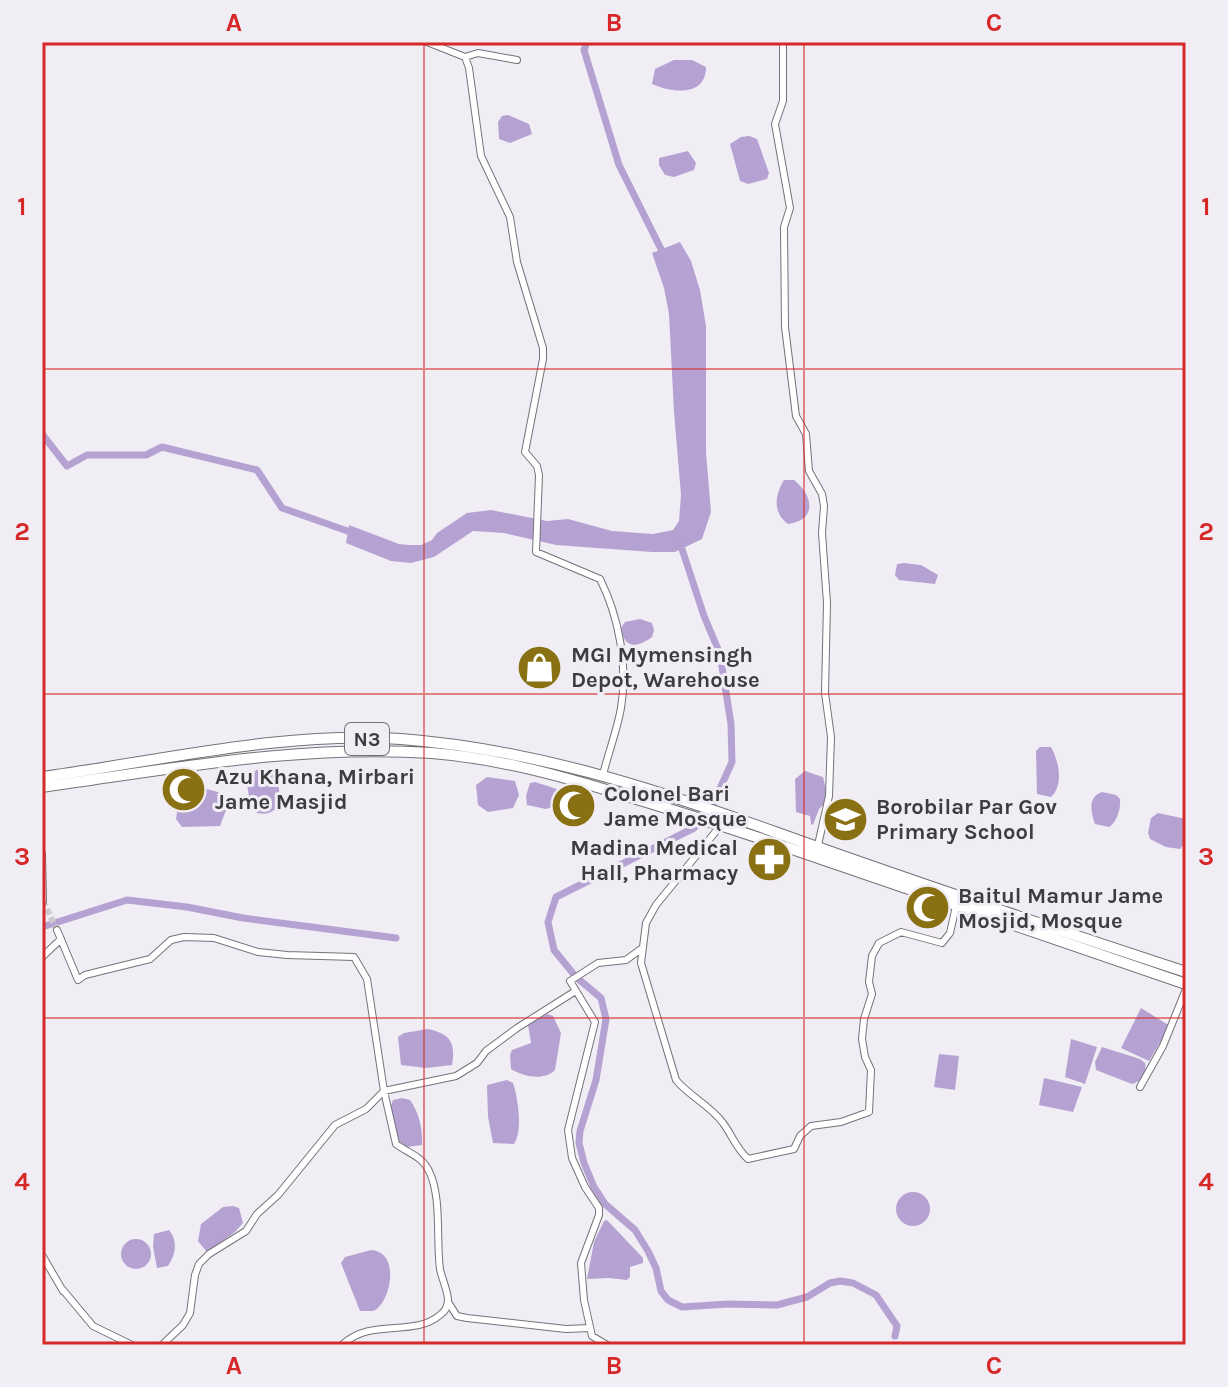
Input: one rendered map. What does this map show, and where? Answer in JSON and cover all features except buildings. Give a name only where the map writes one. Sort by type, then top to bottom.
[{"type":"highway","name":"N3","points":[[42,777],[284,741],[399,739],[477,747],[561,764],[688,800],[1186,972]]},
{"type":"highway","name":"N3","points":[[42,787],[287,753],[363,750],[435,753],[507,763],[721,825],[1186,986]]},
{"type":"street","points":[[427,42],[465,57],[478,53],[517,60]]},
{"type":"street","points":[[783,42],[783,101],[775,124],[790,208],[784,227],[785,327],[796,416],[806,434],[809,471],[822,494],[824,506],[822,533],[827,603],[825,693],[831,737],[829,796],[818,845]]},
{"type":"street","points":[[465,57],[481,156],[510,217],[517,262],[543,348],[525,452],[537,466],[539,475],[536,552],[600,579],[609,598],[619,641],[623,686],[619,717],[603,775]]},
{"type":"street","points":[[721,825],[656,905],[646,923],[641,963],[676,1080],[722,1121],[737,1148],[748,1159],[794,1149],[800,1136],[811,1126],[841,1122],[869,1112],[871,1070],[862,1039],[872,994],[869,982],[872,956],[879,943],[901,932],[942,943],[950,933],[956,906]]},
{"type":"street","points":[[42,854],[43,901]]},
{"type":"street","points":[[57,930],[78,980],[85,975],[150,959],[171,940],[184,937],[214,938],[258,952],[354,957],[367,979],[384,1091],[396,1144],[419,1157],[431,1174],[440,1269],[448,1302],[457,1316],[467,1318],[566,1329],[590,1328]]},
{"type":"street","points":[[42,957],[61,939]]},
{"type":"street","points":[[607,1345],[592,1336],[581,1263],[599,1208],[572,1158],[568,1130],[595,1022],[570,981],[598,963],[626,960],[642,949]]},
{"type":"street","points":[[1140,1087],[1163,1046],[1186,986]]},
{"type":"street","points":[[162,1345],[183,1325],[190,1313],[199,1264],[209,1254],[246,1231],[257,1214],[278,1195],[335,1125],[366,1109],[384,1091],[456,1076],[477,1063],[486,1051],[505,1037],[574,992]]},
{"type":"street","points":[[42,1255],[63,1291],[93,1326],[132,1345]]},
{"type":"street","points":[[342,1345],[367,1331],[420,1325],[434,1320],[445,1311],[448,1302]]},
{"type":"shaded area","points":[[674,60],[692,60],[706,67],[700,84],[678,90],[652,84],[655,69]]},
{"type":"shaded area","points":[[508,115],[529,124],[532,134],[510,143],[499,139],[498,122],[502,116]]},
{"type":"shaded area","points":[[749,136],[757,139],[769,173],[767,179],[748,184],[740,181],[730,144]]},
{"type":"shaded area","points":[[688,151],[696,163],[694,170],[674,177],[665,175],[659,158]]},
{"type":"shaded area","points":[[680,242],[691,261],[700,290],[706,326],[706,453],[711,512],[702,539],[675,552],[652,552],[556,545],[504,533],[473,531],[434,557],[411,563],[391,561],[346,543],[349,525],[399,544],[421,545],[467,513],[491,510],[547,521],[568,519],[612,531],[653,534],[673,530],[679,521],[681,495],[669,314],[652,253]]},
{"type":"shaded area","points":[[784,480],[794,480],[808,499],[808,512],[798,522],[788,524],[777,509]]},
{"type":"shaded area","points":[[897,564],[921,565],[938,575],[935,584],[899,580],[895,575]]},
{"type":"shaded area","points":[[640,619],[652,623],[652,637],[636,645],[628,643],[621,628],[625,622]]},
{"type":"shaded area","points":[[1040,747],[1051,747],[1058,766],[1058,786],[1051,797],[1037,794],[1036,751]]},
{"type":"shaded area","points":[[268,769],[277,781],[278,807],[262,814],[251,810],[247,784],[256,770]]},
{"type":"shaded area","points":[[805,771],[823,777],[826,790],[825,803],[813,825],[810,816],[796,812],[795,779]]},
{"type":"shaded area","points":[[487,777],[515,781],[519,795],[513,808],[488,812],[478,805],[476,785]]},
{"type":"shaded area","points":[[530,783],[560,790],[557,806],[546,809],[527,805]]},
{"type":"shaded area","points":[[190,785],[226,794],[226,810],[220,826],[182,827],[176,819],[178,805]]},
{"type":"shaded area","points":[[1102,792],[1120,799],[1118,815],[1109,827],[1095,824],[1092,815],[1092,801]]},
{"type":"shaded area","points":[[1158,813],[1186,819],[1186,842],[1180,849],[1166,847],[1150,839],[1151,818]]},
{"type":"shaded area","points":[[1141,1008],[1170,1026],[1149,1061],[1121,1048]]},
{"type":"shaded area","points":[[547,1014],[553,1016],[561,1033],[555,1070],[545,1076],[534,1077],[511,1069],[512,1050],[531,1043],[528,1025]]},
{"type":"shaded area","points":[[428,1029],[450,1040],[452,1065],[426,1068],[401,1065],[398,1037]]},
{"type":"shaded area","points":[[1071,1039],[1097,1047],[1085,1084],[1065,1077]]},
{"type":"shaded area","points":[[1102,1047],[1145,1063],[1139,1081],[1132,1084],[1096,1070],[1095,1062]]},
{"type":"shaded area","points":[[939,1054],[959,1056],[955,1090],[934,1087]]},
{"type":"shaded area","points":[[1044,1078],[1082,1087],[1073,1112],[1039,1105]]},
{"type":"shaded area","points":[[507,1080],[513,1083],[515,1089],[519,1114],[517,1138],[514,1144],[493,1143],[487,1085]]},
{"type":"shaded area","points":[[393,1100],[410,1100],[416,1110],[422,1145],[407,1147],[398,1141],[390,1108]]},
{"type":"shaded area","points":[[913,1192],[925,1197],[930,1209],[925,1221],[913,1226],[901,1221],[896,1209],[901,1197]]},
{"type":"shaded area","points":[[223,1207],[239,1208],[243,1223],[207,1252],[198,1241],[201,1224]]},
{"type":"shaded area","points":[[607,1220],[643,1258],[643,1263],[630,1267],[627,1280],[587,1279],[594,1242]]},
{"type":"shaded area","points":[[169,1230],[175,1243],[173,1257],[168,1266],[157,1268],[154,1234]]},
{"type":"shaded area","points":[[136,1239],[146,1244],[151,1254],[146,1264],[136,1269],[126,1264],[121,1254],[126,1244]]},
{"type":"shaded area","points":[[371,1250],[381,1253],[387,1260],[390,1279],[379,1307],[373,1311],[360,1311],[341,1263],[345,1257]]},
{"type":"waterway","points":[[587,42],[584,50],[619,165],[664,255]]},
{"type":"waterway","points":[[42,434],[67,466],[87,455],[146,455],[162,447],[257,470],[282,508],[356,534]]},
{"type":"waterway","points":[[680,543],[720,654],[731,724],[732,762],[708,815],[694,828],[556,897],[548,922],[554,950],[576,977],[601,998],[606,1019],[596,1080],[580,1131],[579,1143],[584,1163],[605,1204],[635,1230],[648,1251],[661,1291],[668,1300],[682,1307],[777,1305],[807,1297],[830,1283],[853,1283],[876,1295],[897,1326],[895,1336]]},
{"type":"waterway","points":[[42,927],[127,900],[396,938]]},
{"type":"tunnel","points":[[43,901],[57,930]]},
{"type":"place","name":"MGI Mymensingh Depot, Warehouse","points":[[540,667]]},
{"type":"place","name":"Azu Khana, Mirbari Jame Masjid","points":[[184,789]]},
{"type":"place","name":"Colonel Bari Jame Mosque","points":[[573,806]]},
{"type":"place","name":"Borobilar Par Gov Primary School","points":[[845,819]]},
{"type":"place","name":"Madina Medical Hall, Pharmacy","points":[[769,860]]},
{"type":"place","name":"Baitul Mamur Jame Mosjid, Mosque","points":[[927,908]]}]
